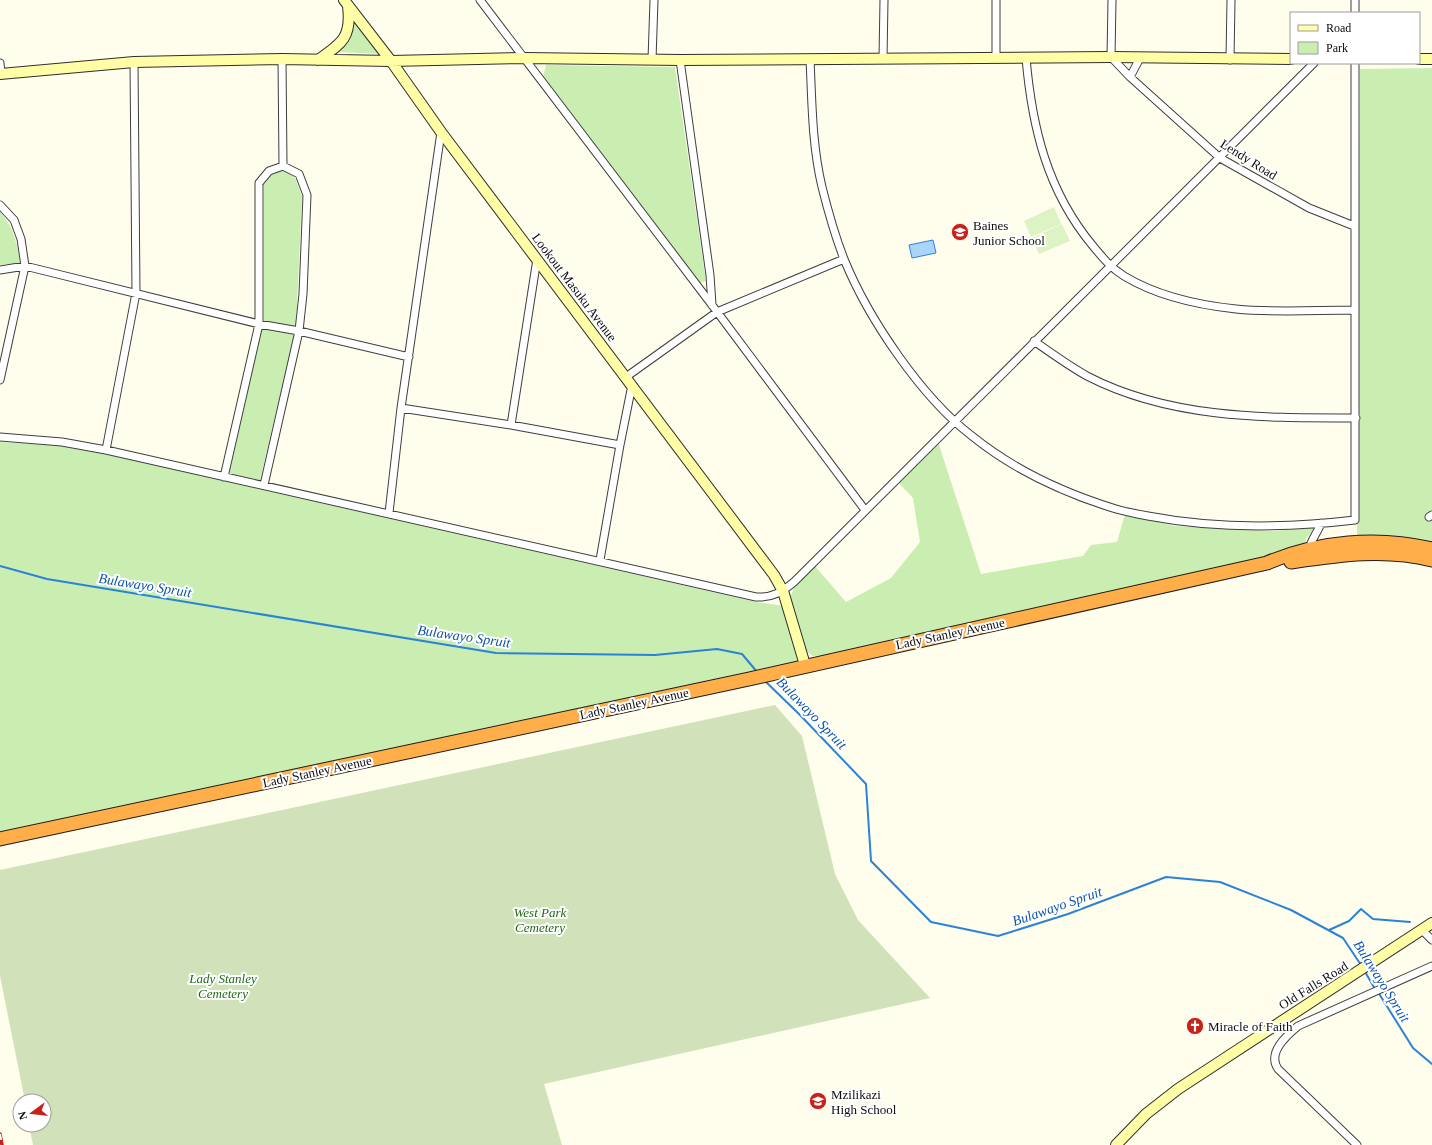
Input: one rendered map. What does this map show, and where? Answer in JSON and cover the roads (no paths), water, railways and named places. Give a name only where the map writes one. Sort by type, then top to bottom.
[{"type":"highway","name":"Lady Stanley Avenue","points":[[1310,555],[1365,541],[1396,542],[1432,549]]},
{"type":"highway","name":"Lady Stanley Avenue","points":[[0,839],[749,679],[805,665],[1267,563],[1288,554],[1310,555],[1367,553],[1406,555],[1432,560]]},
{"type":"street","points":[[480,0],[712,305],[865,510]]},
{"type":"street","points":[[652,60],[654,0]]},
{"type":"street","points":[[883,59],[884,0]]},
{"type":"street","points":[[996,0],[996,58]]},
{"type":"street","points":[[1111,58],[1112,0]]},
{"type":"street","points":[[1230,60],[1231,0]]},
{"type":"street","points":[[1355,0],[1355,12]]},
{"type":"street","points":[[318,60],[335,48],[347,34],[349,24],[346,2]]},
{"type":"street","name":"Lookout Masuku Avenue","points":[[346,2],[391,61],[441,132],[774,576],[783,591],[805,665]]},
{"type":"street","points":[[0,63],[0,74],[134,62],[282,59],[391,61],[524,58],[652,60],[996,58],[1290,59]]},
{"type":"street","points":[[1026,58],[1029,93],[1044,158],[1054,184],[1085,237],[1112,267],[1124,276],[1148,288],[1198,303],[1252,310],[1355,310]]},
{"type":"street","name":"Lendy Road","points":[[1111,58],[1130,78],[1220,158],[1309,208],[1354,226]]},
{"type":"street","points":[[1130,78],[1140,58]]},
{"type":"street","points":[[282,59],[283,166]]},
{"type":"street","points":[[810,59],[817,158],[822,187],[844,259],[873,315],[895,350],[915,378],[955,422],[973,438],[1021,470],[1058,489],[1117,510],[1172,521],[1274,527],[1355,520],[1355,64]]},
{"type":"street","points":[[1420,59],[1432,59]]},
{"type":"street","points":[[680,60],[710,275],[712,305]]},
{"type":"street","points":[[106,450],[136,293],[134,62]]},
{"type":"street","points":[[0,437],[62,442],[106,450],[600,560],[756,597],[773,596],[783,591],[955,422],[1034,341],[1112,267],[1313,64]]},
{"type":"street","points":[[389,513],[401,408],[441,132]]},
{"type":"street","points":[[224,477],[259,324],[259,183],[269,171],[283,166],[299,174],[307,195],[303,294],[299,331],[264,485]]},
{"type":"street","points":[[0,206],[14,220],[21,239],[25,266],[0,380]]},
{"type":"street","points":[[511,425],[537,259]]},
{"type":"street","points":[[626,377],[717,312],[844,259]]},
{"type":"street","points":[[0,270],[25,266],[259,324],[299,331],[409,357]]},
{"type":"street","points":[[1034,341],[1088,376],[1141,398],[1191,410],[1288,418],[1356,418]]},
{"type":"street","points":[[600,560],[632,385]]},
{"type":"street","points":[[401,408],[511,425],[620,445]]},
{"type":"street","points":[[1310,555],[1310,544],[1321,523]]},
{"type":"street","name":"Old Falls Road","points":[[1116,1145],[1146,1114],[1178,1089],[1432,923]]},
{"type":"street","points":[[1422,930],[1432,940]]},
{"type":"street","points":[[1357,1145],[1278,1069],[1274,1058],[1286,1038],[1298,1026],[1368,996],[1432,966]]},
{"type":"water","points":[[933,240],[936,253],[912,258],[909,245]]},
{"type":"waterway","name":"Bulawayo Spruit","points":[[0,566],[47,579],[496,653],[655,655],[717,649],[742,654],[758,673]]},
{"type":"waterway","name":"Bulawayo Spruit","points":[[765,681],[866,784],[871,861],[931,922],[998,936],[1068,914],[1166,877],[1220,882],[1291,910],[1343,938],[1361,965]]},
{"type":"waterway","points":[[1329,930],[1349,921],[1361,909],[1373,919],[1410,922]]},
{"type":"waterway","name":"Bulawayo Spruit","points":[[1364,970],[1375,989]]},
{"type":"waterway","name":"Bulawayo Spruit","points":[[1378,992],[1413,1048],[1432,1064]]},
{"type":"railway","points":[[0,1134],[2,1145]]},
{"type":"place","name":"Baines Junior School","points":[[960,232]]},
{"type":"place","name":"Miracle of Faith","points":[[1195,1026]]},
{"type":"place","name":"Mzilikazi High School","points":[[818,1101]]},
{"type":"park label","name":"West Park Cemetery","points":[[540,920]]},
{"type":"park label","name":"Lady Stanley Cemetery","points":[[223,986]]}]
